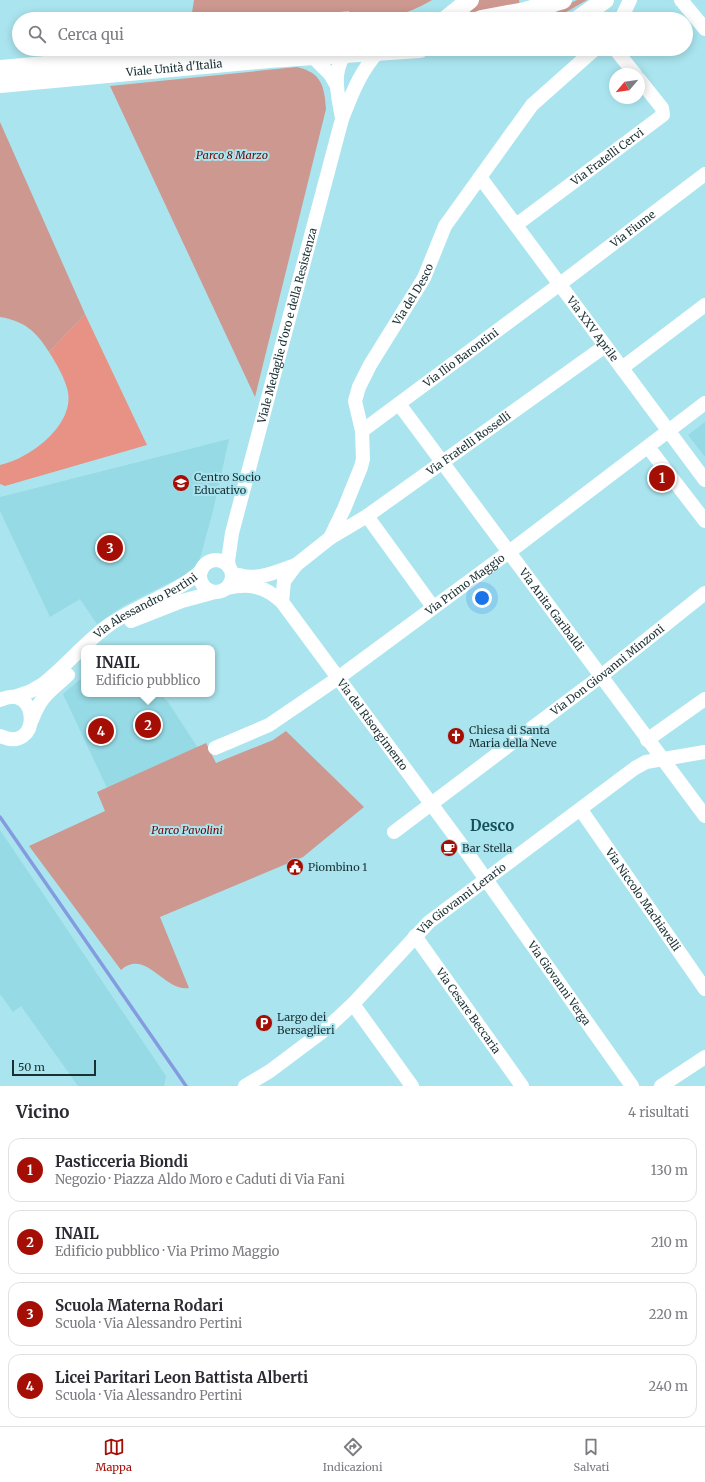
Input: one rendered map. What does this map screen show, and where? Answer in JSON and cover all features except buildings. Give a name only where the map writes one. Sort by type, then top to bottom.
[{"type":"main road","points":[[455,12],[470,0]]},
{"type":"main road","points":[[588,12],[605,0]]},
{"type":"main road","points":[[525,10],[554,6]]},
{"type":"main road","name":"Viale Unità d'Italia","points":[[0,69],[145,56]]},
{"type":"main road","name":"Viale Unità d'Italia","points":[[0,84],[312,56]]},
{"type":"street","points":[[624,12],[630,0]]},
{"type":"street","points":[[681,0],[691,12]]},
{"type":"street","points":[[693,14],[705,29]]},
{"type":"street","points":[[312,56],[330,74],[337,86]]},
{"type":"street","points":[[342,119],[337,86],[337,70],[346,56]]},
{"type":"street","name":"Viale Medaglie d'oro e della Resistenza","points":[[230,568],[228,561],[232,533],[342,119],[360,76],[375,56]]},
{"type":"street","name":"Via del Desco","points":[[296,565],[330,538],[361,467],[364,448],[362,431],[355,401],[359,387],[424,278],[446,226],[532,105],[587,56]]},
{"type":"street","points":[[621,56],[630,68]]},
{"type":"street","name":"Via Fratelli Cervi","points":[[516,225],[663,115],[662,108],[645,87]]},
{"type":"street","name":"Via Fiume","points":[[560,284],[705,174]]},
{"type":"street","name":"Via XXV Aprile","points":[[480,177],[705,480]]},
{"type":"street","name":"Via Ilio Barontini","points":[[362,431],[560,284]]},
{"type":"street","points":[[622,368],[705,305]]},
{"type":"street","name":"Via Fratelli Rosselli","points":[[330,538],[367,516],[605,346]]},
{"type":"street","name":"Via Primo Maggio","points":[[214,748],[269,725],[338,678],[509,552],[705,403]]},
{"type":"street","name":"Via Anita Garibaldi","points":[[399,404],[647,740],[664,759],[705,816]]},
{"type":"street","points":[[648,447],[705,522]]},
{"type":"street","points":[[367,516],[433,607]]},
{"type":"street","name":"Viale Medaglie d'oro e della Resistenza","points":[[205,566],[232,533]]},
{"type":"street","points":[[230,568],[232,580],[221,590],[206,588],[203,584],[205,566],[219,560],[230,568],[239,575],[248,577],[263,576],[296,565]]},
{"type":"street","points":[[282,602],[284,581],[296,565]]},
{"type":"street","name":"Via Alessandro Pertini","points":[[87,645],[108,626],[141,606],[175,591],[190,581],[205,566]]},
{"type":"street","name":"Via Alessandro Pertini","points":[[99,645],[111,634],[144,614],[244,584],[259,586],[274,594],[282,602]]},
{"type":"street","name":"Via Don Giovanni Minzoni","points":[[394,832],[601,676],[705,593]]},
{"type":"street","name":"Via del Risorgimento","points":[[282,602],[487,880]]},
{"type":"street","name":"Via Alessandro Pertini","points":[[4,698],[30,691],[43,684],[81,650]]},
{"type":"street","points":[[2,738],[17,738],[24,734],[29,728],[38,704],[43,697],[81,662]]},
{"type":"street","points":[[4,698],[26,704],[31,713],[32,720]]},
{"type":"street","points":[[647,740],[705,698]]},
{"type":"street","name":"Via Giovanni Lerario","points":[[244,1086],[270,1071],[312,1040],[353,1004],[415,936],[445,910],[581,810],[635,768],[646,762],[705,752]]},
{"type":"street","name":"Via Niccolo Machiavelli","points":[[581,810],[705,989]]},
{"type":"street","name":"Via Giovanni Verga","points":[[487,880],[632,1086]]},
{"type":"street","name":"Via Cesare Beccaria","points":[[415,936],[522,1086]]},
{"type":"street","points":[[353,1004],[412,1086]]},
{"type":"street","points":[[661,1086],[705,1057]]},
{"type":"shaded area","points":[[85,314],[147,445],[5,486],[0,484],[0,465],[24,456],[36,448],[57,428],[64,417],[68,405],[67,387],[63,376],[49,352]]},
{"type":"shaded area","points":[[705,422],[705,457],[688,435]]},
{"type":"shaded area","points":[[229,439],[213,511],[199,562],[195,567],[185,575],[123,606],[97,624],[80,599],[50,617],[0,511],[0,497]]},
{"type":"shaded area","points":[[81,679],[81,697],[163,697],[168,702],[198,748],[107,788],[63,694]]},
{"type":"shaded area","points":[[0,830],[166,1076],[164,1086],[78,1086],[21,1006],[13,1012],[0,994]]},
{"type":"green space","points":[[194,0],[432,0],[422,6],[405,12],[192,12]]},
{"type":"green space","points":[[479,0],[519,0],[520,7],[465,12]]},
{"type":"green space","points":[[577,0],[587,0],[566,12],[557,12],[558,9]]},
{"type":"green space","name":"Parco 8 Marzo","points":[[297,67],[312,73],[317,77],[323,87],[326,109],[255,397],[110,86]]},
{"type":"green space","points":[[0,122],[85,314],[49,352],[39,338],[29,328],[16,321],[0,317]]},
{"type":"green space","name":"Parco Pavolini","points":[[286,731],[364,807],[303,857],[160,917],[189,988],[171,984],[147,967],[139,964],[130,965],[121,970],[29,846],[105,811],[97,792],[206,743],[216,763],[273,740]]},
{"type":"waterway","points":[[0,817],[186,1086]]},
{"type":"place","name":"Pasticceria Biondi","points":[[662,478]]},
{"type":"place","name":"Centro Socio Educativo","points":[[181,483]]},
{"type":"place","name":"Scuola Materna Rodari","points":[[110,548]]},
{"type":"place","name":"INAIL","points":[[148,725]]},
{"type":"place","name":"Licei Paritari Leon Battista Alberti","points":[[101,731]]},
{"type":"place","name":"Chiesa di Santa Maria della Neve","points":[[456,736]]},
{"type":"place","name":"Bar Stella","points":[[449,848]]},
{"type":"place","name":"Piombino 1","points":[[295,867]]},
{"type":"place","name":"Largo dei Bersaglieri","points":[[264,1023]]},
{"type":"district","name":"Desco","points":[[492,825]]}]
